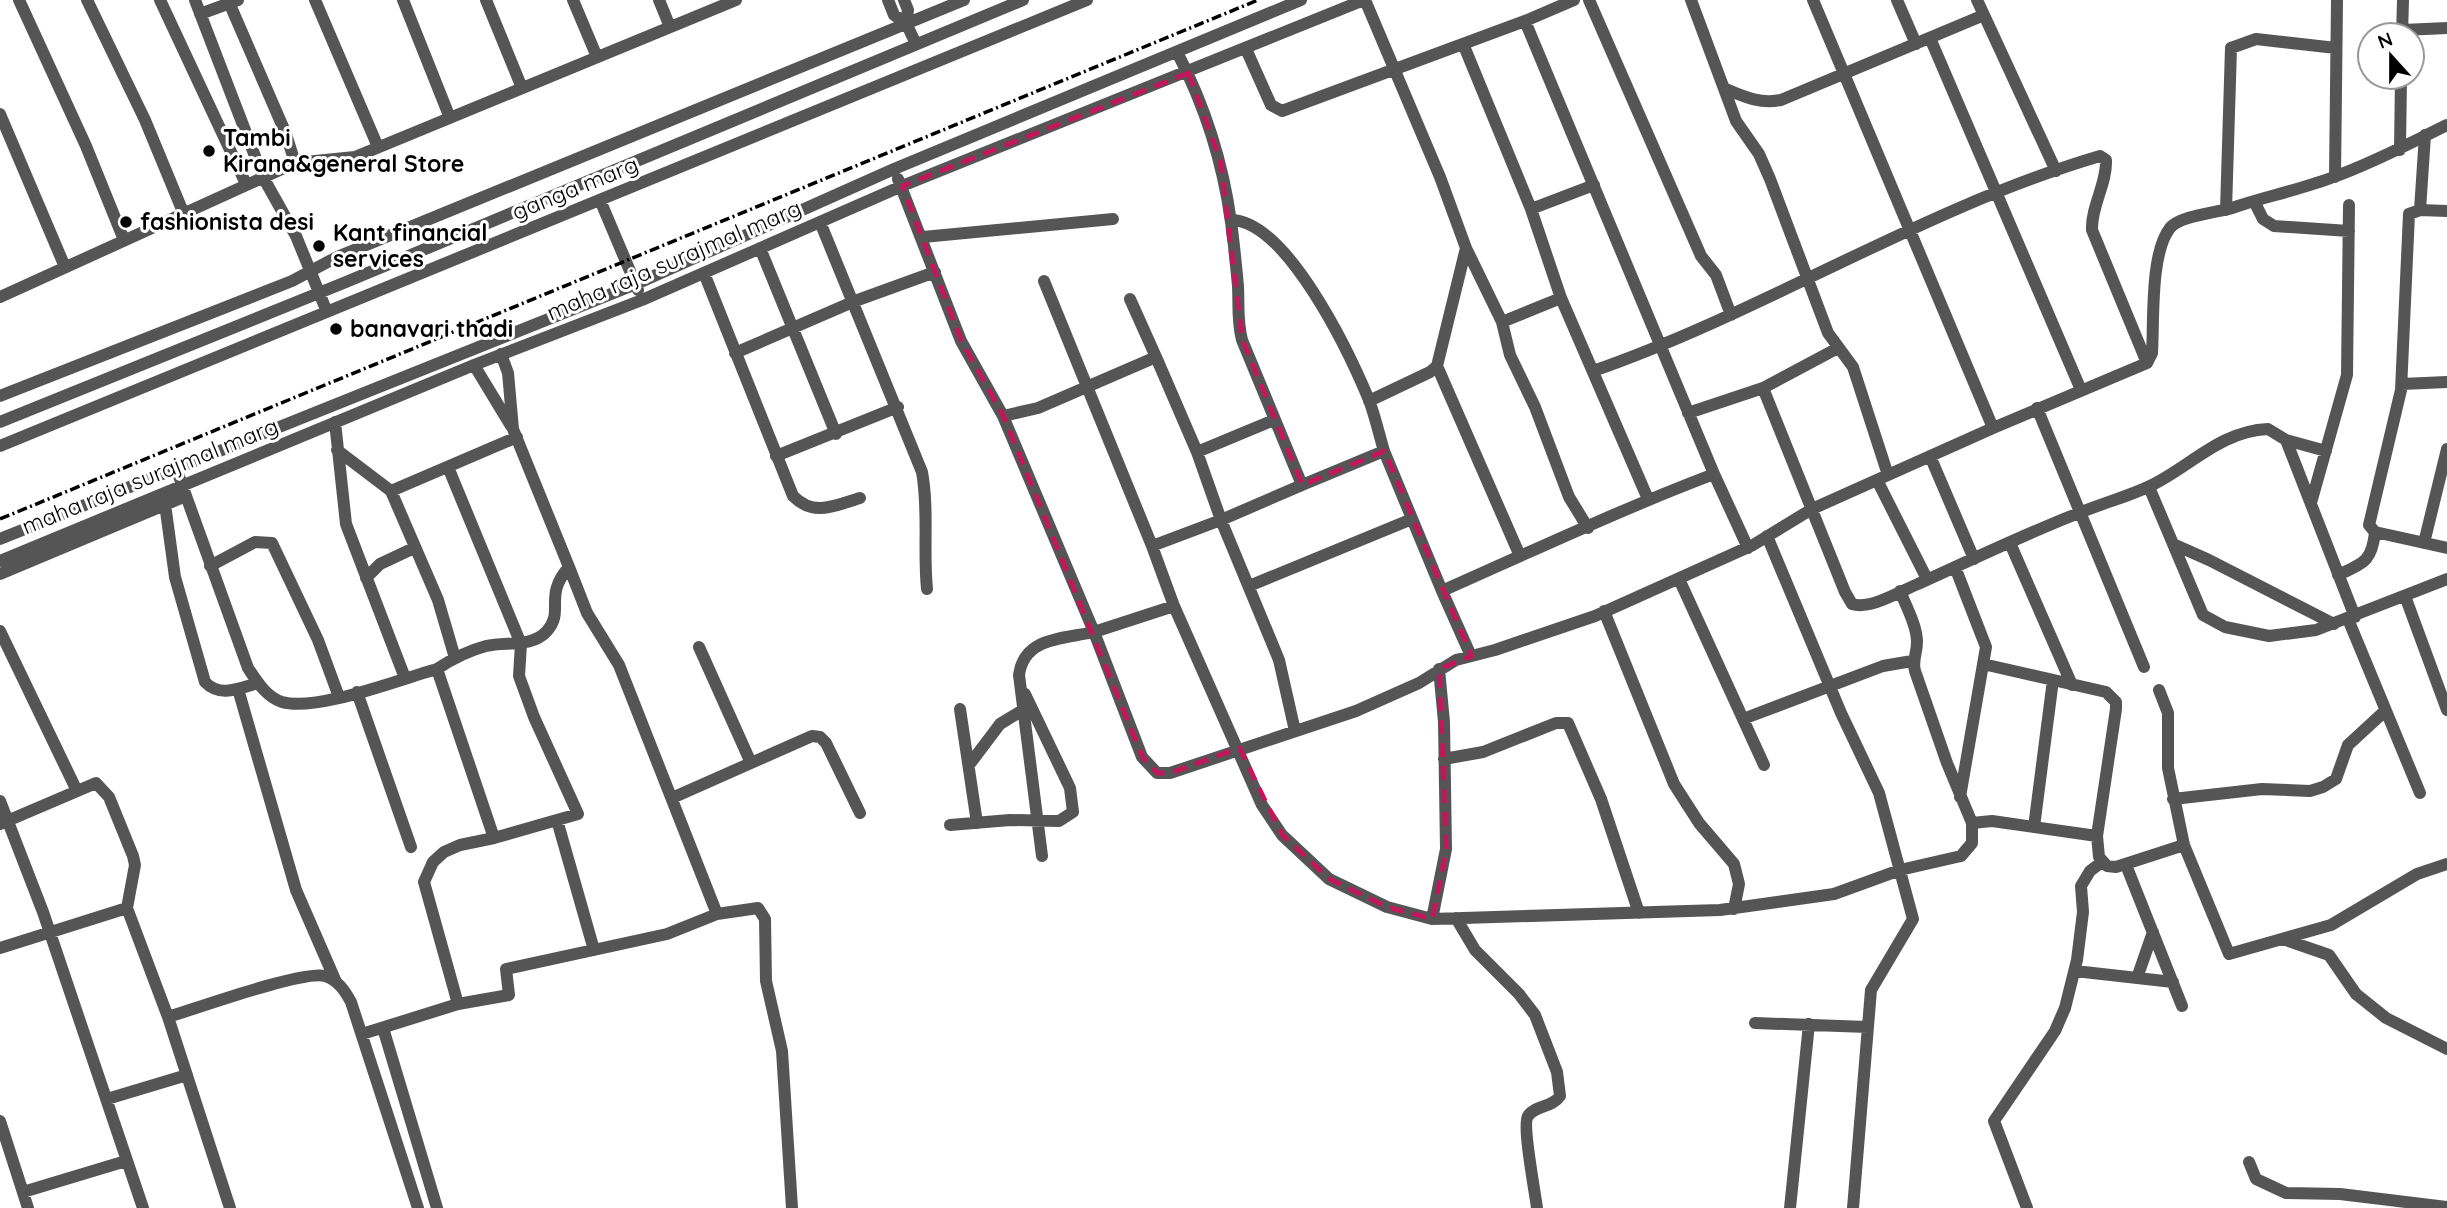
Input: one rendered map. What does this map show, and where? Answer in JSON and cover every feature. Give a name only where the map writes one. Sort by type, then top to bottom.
[{"type":"street","points":[[19,0],[86,146],[124,240]]},
{"type":"street","points":[[87,0],[145,120],[183,212]]},
{"type":"street","points":[[160,0],[246,184]]},
{"type":"street","points":[[195,0],[263,177],[312,271],[327,312]]},
{"type":"street","points":[[315,0],[378,147]]},
{"type":"street","points":[[402,0],[450,118]]},
{"type":"street","points":[[486,0],[522,88]]},
{"type":"street","points":[[573,0],[597,57]]},
{"type":"street","points":[[659,0],[670,27]]},
{"type":"street","points":[[0,298],[295,163],[337,161],[378,147],[736,0]]},
{"type":"street","points":[[888,0],[894,15],[906,23],[916,44]]},
{"type":"street","points":[[904,0],[908,10],[906,23]]},
{"type":"street","points":[[0,396],[209,315],[312,271],[337,257],[964,0]]},
{"type":"street","name":"ganga marg","points":[[0,422],[1023,0]]},
{"type":"street","name":"ganga marg","points":[[0,446],[1087,0]]},
{"type":"street","name":"maha raja surajmal marg","points":[[0,539],[636,284],[894,169],[1301,0]]},
{"type":"street","points":[[1364,0],[1396,71],[1466,248],[1502,322],[1515,368],[1535,407],[1569,497],[1588,528]]},
{"type":"street","name":"maha raja surajmal marg","points":[[0,561],[184,491],[335,422],[642,300],[902,186],[1364,0]]},
{"type":"street","points":[[1246,49],[1277,110],[1291,108],[1464,46],[1525,21],[1555,4],[1574,0]]},
{"type":"street","points":[[1589,0],[1701,256],[1716,275],[1731,315]]},
{"type":"street","points":[[1691,0],[1736,121],[1759,154],[1770,179],[1828,333],[1853,367],[1883,477],[1927,579]]},
{"type":"street","points":[[1813,0],[1993,428]]},
{"type":"street","points":[[1897,0],[1916,44]]},
{"type":"street","points":[[1977,0],[2056,171]]},
{"type":"street","points":[[2335,177],[2337,0]]},
{"type":"street","points":[[2402,21],[2403,0]]},
{"type":"street","points":[[200,13],[232,1],[286,134],[295,163]]},
{"type":"street","points":[[1726,89],[1767,102],[1781,100],[1984,15]]},
{"type":"street","points":[[1525,21],[1688,413],[1748,548]]},
{"type":"street","points":[[2426,30],[2447,28]]},
{"type":"street","points":[[1930,38],[2081,390]]},
{"type":"street","points":[[2225,210],[2231,48],[2256,39],[2336,48]]},
{"type":"street","points":[[1464,46],[1531,209],[1561,298],[1648,499]]},
{"type":"street","points":[[1177,52],[1188,73],[1220,161],[1231,219],[1238,290],[1236,317],[1274,420],[1302,485]]},
{"type":"street","points":[[2400,150],[2401,91]]},
{"type":"street","points":[[0,114],[65,267]]},
{"type":"street","points":[[894,169],[923,237],[961,341],[1003,416],[1094,632],[1142,757],[1149,768],[1170,773],[1394,696],[1439,669],[1471,656],[1604,611],[1748,548],[1812,509],[2037,408],[2147,363],[2152,354],[2157,272],[2163,243],[2170,228],[2180,220],[2225,210],[2335,177],[2400,150],[2447,125]]},
{"type":"street","points":[[2420,210],[2425,135]]},
{"type":"street","points":[[1593,372],[1662,347],[1909,229],[2100,156],[2106,160],[2106,171],[2091,220],[2092,230],[2147,363]]},
{"type":"street","points":[[1531,209],[1594,185]]},
{"type":"street","points":[[600,200],[642,300]]},
{"type":"street","points":[[2255,201],[2263,219],[2274,226],[2349,231]]},
{"type":"street","points":[[2311,503],[2348,363],[2349,205]]},
{"type":"street","points":[[2338,575],[2368,558],[2373,552],[2375,532],[2369,521],[2402,384],[2409,214],[2420,210],[2447,211]]},
{"type":"street","points":[[923,237],[1113,219]]},
{"type":"street","points":[[1231,219],[1245,220],[1255,225],[1278,246],[1324,308],[1369,401],[1384,451],[1471,656]]},
{"type":"street","points":[[820,222],[855,301],[922,471],[925,503],[923,550],[927,589]]},
{"type":"street","points":[[760,248],[836,434]]},
{"type":"street","points":[[1369,401],[1430,372],[1437,366],[1466,248]]},
{"type":"street","points":[[735,353],[855,301],[935,272]]},
{"type":"street","points":[[704,273],[793,496],[802,505],[825,509],[860,498]]},
{"type":"street","points":[[1044,281],[1174,606],[1262,805],[1282,835],[1329,879],[1387,907],[1412,916],[1432,919],[1734,909],[1834,894],[1900,870],[1951,859],[1967,852],[1972,843],[1972,823],[1960,798],[1912,661],[1917,643],[1900,592]]},
{"type":"street","points":[[1502,322],[1561,298]]},
{"type":"street","points":[[1130,299],[1197,452],[1221,520],[1279,660],[1294,731]]},
{"type":"street","points":[[1688,413],[1763,388],[1838,348]]},
{"type":"street","points":[[501,354],[508,373],[515,433]]},
{"type":"street","points":[[1003,416],[1038,408],[1156,358]]},
{"type":"street","points":[[474,365],[515,433],[587,613],[619,665],[717,914]]},
{"type":"street","points":[[1437,366],[1520,556]]},
{"type":"street","points":[[2402,384],[2447,382]]},
{"type":"street","points":[[1763,388],[1852,604],[1866,605],[1900,592],[2078,513],[2148,487],[2196,461],[2205,449],[2216,443],[2268,429],[2286,440],[2326,451]]},
{"type":"street","points":[[776,456],[898,407]]},
{"type":"street","points":[[2037,408],[2078,513],[2144,667]]},
{"type":"street","points":[[1197,452],[1274,420]]},
{"type":"street","points":[[335,422],[346,524],[405,678]]},
{"type":"street","points":[[391,491],[448,467],[515,433]]},
{"type":"street","points":[[2286,440],[2338,575],[2385,711],[2420,793]]},
{"type":"street","points":[[2424,543],[2447,449]]},
{"type":"street","points":[[337,450],[391,491],[438,600],[455,658]]},
{"type":"street","points":[[1152,546],[1384,451]]},
{"type":"street","points":[[1930,456],[1974,559]]},
{"type":"street","points":[[448,467],[521,644],[519,676],[534,718],[578,814],[460,845],[444,852],[432,862],[424,882],[458,1004]]},
{"type":"street","points":[[176,468],[248,667],[258,683],[281,702],[299,704],[340,697],[437,669],[455,658],[503,642],[521,644],[546,633],[555,620],[553,592],[558,579],[569,567]]},
{"type":"street","points":[[1442,591],[1648,499],[1714,474]]},
{"type":"street","points":[[2148,487],[2203,615],[2225,627],[2269,636],[2292,635],[2351,618],[2447,579]]},
{"type":"street","points":[[0,575],[165,504],[184,491]]},
{"type":"street","points":[[165,504],[175,577],[205,682],[212,690],[219,691],[258,683]]},
{"type":"street","points":[[1249,586],[1412,519]]},
{"type":"street","points":[[2375,532],[2447,548]]},
{"type":"street","points":[[1767,536],[1830,687],[1879,793],[1913,919],[1871,990],[1853,1208]]},
{"type":"street","points":[[210,566],[255,542],[272,543],[318,640],[340,697]]},
{"type":"street","points":[[2010,543],[2072,685]]},
{"type":"street","points":[[2173,544],[2209,559],[2334,624]]},
{"type":"street","points":[[366,578],[380,564],[414,548]]},
{"type":"street","points":[[1955,567],[1983,633],[1986,647],[1960,798]]},
{"type":"street","points":[[1679,579],[1764,765]]},
{"type":"street","points":[[2404,596],[2447,710]]},
{"type":"street","points":[[1042,856],[1020,684],[1021,664],[1034,646],[1094,632],[1174,606]]},
{"type":"street","points":[[1604,611],[1678,792],[1699,823],[1734,864],[1739,884],[1734,909]]},
{"type":"street","points":[[0,631],[77,791]]},
{"type":"street","points":[[699,647],[751,763]]},
{"type":"street","points":[[0,663],[15,661]]},
{"type":"street","points":[[1743,719],[1883,666],[1912,661]]},
{"type":"street","points":[[1983,664],[2106,692],[2116,702],[2097,836],[2102,862],[2108,866],[2126,865],[2184,845]]},
{"type":"street","points":[[437,669],[494,838]]},
{"type":"street","points":[[1432,919],[1446,849],[1439,669]]},
{"type":"street","points":[[2034,827],[2053,680]]},
{"type":"street","points":[[950,825],[1010,820],[1038,823],[1070,817],[1074,802],[1020,684]]},
{"type":"street","points":[[238,689],[296,890],[336,982],[351,1002],[418,1208]]},
{"type":"street","points":[[2159,690],[2168,713],[2168,768],[2184,845],[2229,954],[2331,925],[2417,874],[2447,864]]},
{"type":"street","points":[[357,692],[411,847]]},
{"type":"street","points":[[960,709],[977,823]]},
{"type":"street","points":[[969,765],[1000,724],[1023,710]]},
{"type":"street","points":[[2173,799],[2262,789],[2310,791],[2323,787],[2336,779],[2348,746],[2385,711]]},
{"type":"street","points":[[1444,759],[1483,752],[1556,723],[1568,723],[1601,799],[1639,913]]},
{"type":"street","points":[[672,798],[804,738],[820,737],[860,813]]},
{"type":"street","points":[[3,823],[96,783],[109,797],[135,864],[127,908],[169,1017],[230,1208]]},
{"type":"street","points":[[0,801],[3,823],[50,933],[143,1208]]},
{"type":"street","points":[[557,820],[594,950]]},
{"type":"street","points":[[1972,823],[1992,821],[2097,836]]},
{"type":"street","points":[[2027,1208],[1994,1121],[2055,1031],[2065,1008],[2075,971],[2082,912],[2081,886],[2090,871],[2102,862]]},
{"type":"street","points":[[2126,865],[2182,1006]]},
{"type":"street","points":[[0,948],[127,908]]},
{"type":"street","points":[[362,1034],[458,1004],[509,995],[506,969],[667,934],[717,914],[758,908],[765,919],[766,981],[782,1051],[792,1208]]},
{"type":"street","points":[[1456,918],[1475,950],[1519,994],[1535,1015],[1557,1072],[1560,1096],[1555,1102],[1532,1112],[1525,1124],[1537,1208]]},
{"type":"street","points":[[2137,978],[2153,932]]},
{"type":"street","points":[[2283,939],[2329,955],[2356,994],[2386,1018],[2447,1049]]},
{"type":"street","points":[[2075,971],[2173,982]]},
{"type":"street","points":[[169,1017],[293,980],[324,975],[336,982]]},
{"type":"street","points":[[1755,1023],[1867,1027]]},
{"type":"street","points":[[1790,1208],[1809,1024]]},
{"type":"street","points":[[383,1028],[437,1208]]},
{"type":"street","points":[[107,1099],[187,1075]]},
{"type":"street","points":[[0,1121],[28,1208]]},
{"type":"street","points":[[23,1192],[127,1161]]},
{"type":"street","points":[[2249,1161],[2256,1179],[2286,1194],[2340,1194],[2447,1207]]},
{"type":"highlighted area","points":[[1188,73],[1220,161],[1242,340],[1302,485],[1384,451],[1471,656],[1439,669],[1446,849],[1432,919],[1387,907],[1329,879],[1282,835],[1239,748],[1170,773],[1157,773],[1142,757],[1003,416],[961,341],[902,186]]},
{"type":"railway","points":[[0,519],[1258,0]]},
{"type":"place","name":"Tambi Kirana&general Store","points":[[209,151]]},
{"type":"place","name":"fashionista desi","points":[[126,222]]},
{"type":"place","name":"Kant financial services","points":[[319,246]]},
{"type":"place","name":"banavari thadi","points":[[336,329]]}]
